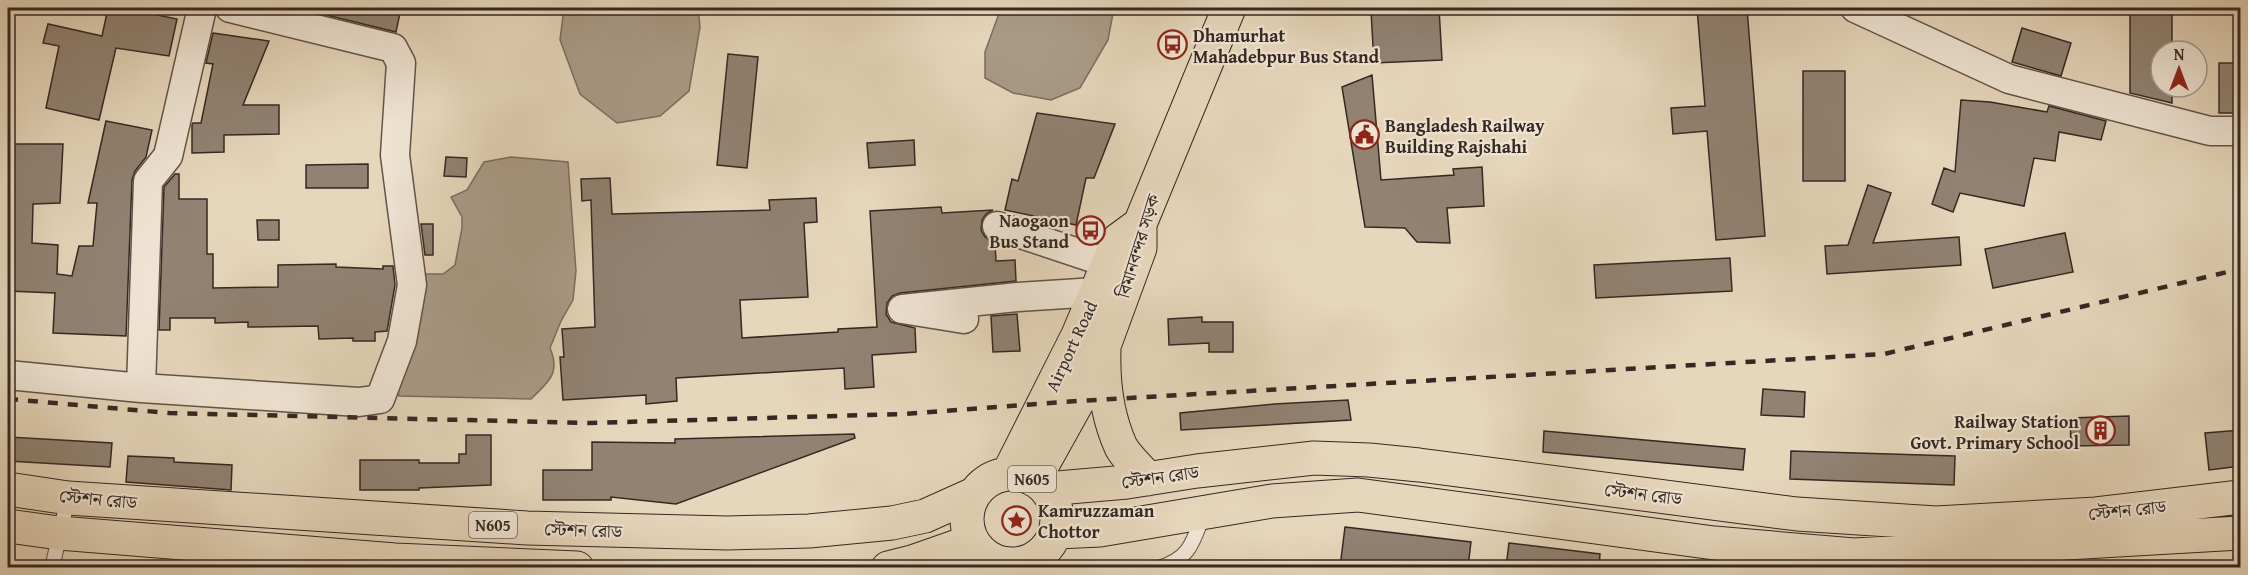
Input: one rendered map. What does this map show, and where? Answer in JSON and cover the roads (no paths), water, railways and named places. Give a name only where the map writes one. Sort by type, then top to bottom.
[{"type":"main road","name":"বিমানবন্দর সড়ক","points":[[1140,224],[1229,8]]},
{"type":"main road","name":"Airport Road","points":[[1030,481],[1078,335],[1114,282],[1118,240],[1140,224]]},
{"type":"main road","name":"বিমানবন্দর সড়ক","points":[[1030,481],[1078,401],[1104,346],[1114,282]]},
{"type":"main road","points":[[1104,346],[1103,378],[1106,399],[1122,448],[1148,479]]},
{"type":"main road","name":"স্টেশন রোড","points":[[1030,481],[1148,479],[1314,458],[1369,460],[1797,514],[1936,522],[2096,514],[2241,496]]},
{"type":"main road","name":"N605","points":[[974,494],[983,484],[995,477],[1030,481],[1054,502],[1058,517],[1057,532]]},
{"type":"main road","name":"স্টেশন রোড","points":[[8,489],[68,498],[527,528],[727,533],[809,531],[891,522],[926,516],[974,494]]},
{"type":"main road","points":[[974,494],[966,517],[992,559]]},
{"type":"main road","name":"স্টেশন রোড","points":[[1057,532],[1100,530],[1272,501],[1358,495],[1714,543],[1929,559],[2241,533]]},
{"type":"main road","name":"স্টেশন রোড","points":[[8,526],[59,533],[395,560],[577,567]]},
{"type":"main road","points":[[888,567],[912,562],[1038,557],[1049,546],[1057,532]]},
{"type":"main road","points":[[930,567],[992,559]]},
{"type":"street","points":[[141,388],[148,181],[168,156],[202,8]]},
{"type":"street","points":[[8,375],[141,388],[359,402],[380,399],[402,342],[412,285],[395,155],[401,63],[393,48],[275,13],[230,8]]},
{"type":"street","points":[[1855,8],[2009,79],[2210,131],[2241,131]]},
{"type":"street","points":[[998,226],[1114,282]]},
{"type":"street","points":[[964,319],[902,309],[1114,282]]},
{"type":"lane","points":[[52,567],[68,498]]},
{"type":"lane","points":[[1158,567],[1183,557],[1191,547],[1203,513]]},
{"type":"railway","points":[[8,399],[169,413],[589,423],[904,414],[1078,401],[1884,354],[2240,269]]},
{"type":"place","name":"Dhamurhat Mahadebpur Bus Stand","points":[[1172,45]]},
{"type":"place","name":"Bangladesh Railway Building Rajshahi","points":[[1364,135]]},
{"type":"place","name":"Naogaon Bus Stand","points":[[1090,230]]},
{"type":"place","name":"Railway Station Govt. Primary School","points":[[2100,431]]},
{"type":"place","name":"Kamruzzaman Chottor","points":[[1017,520]]}]
